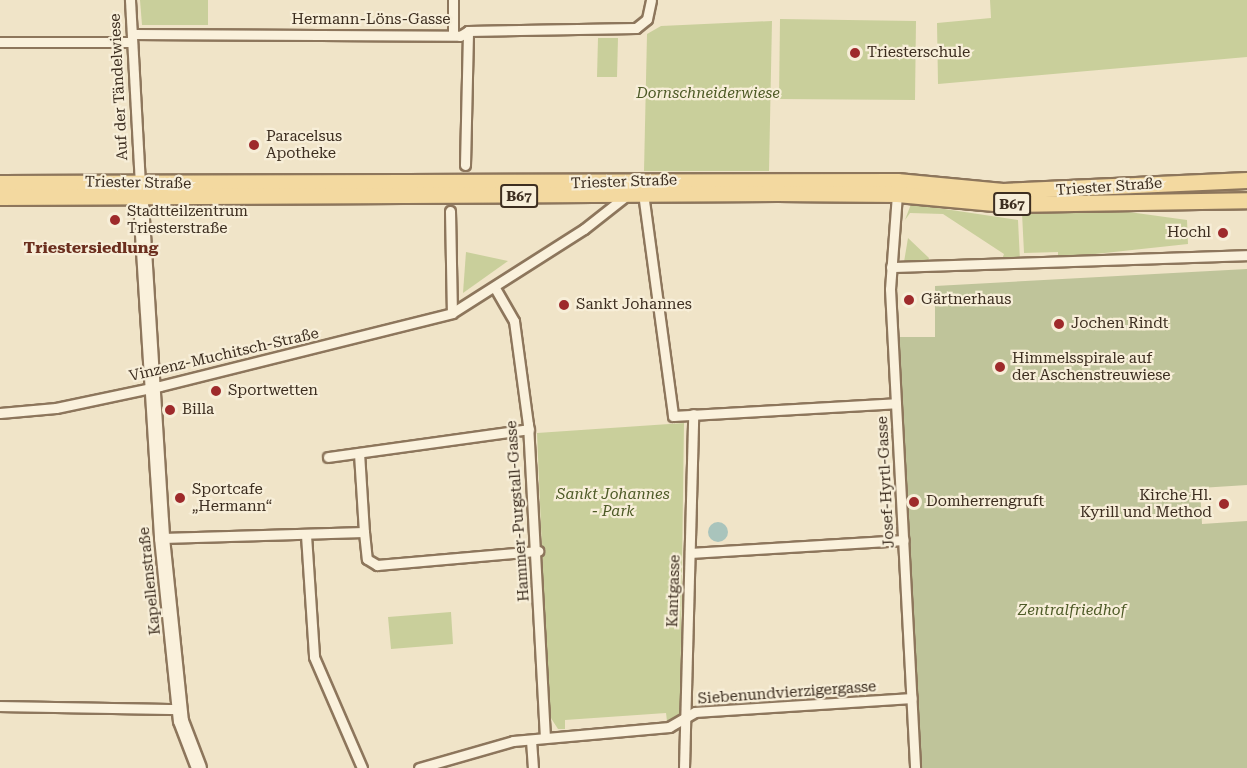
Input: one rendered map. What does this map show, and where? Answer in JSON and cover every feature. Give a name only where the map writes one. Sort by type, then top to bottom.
[{"type":"main road","name":"Triester Straße","points":[[0,197],[140,189],[897,181],[1004,191],[1247,180]]},
{"type":"main road","name":"Triester Straße","points":[[0,183],[140,189],[897,194],[1005,204],[1247,200]]},
{"type":"main road","name":"Auf der Tändelwiese","points":[[140,189],[151,388]]},
{"type":"main road","name":"Kapellenstraße","points":[[151,388],[162,538],[179,709],[199,768]]},
{"type":"street","name":"Auf der Tändelwiese","points":[[130,0],[140,189]]},
{"type":"street","points":[[453,0],[453,35]]},
{"type":"street","name":"Hermann-Löns-Gasse","points":[[0,42],[132,38],[453,35],[468,31],[643,25],[651,0]]},
{"type":"street","points":[[465,165],[468,31]]},
{"type":"street","name":"Vinzenz-Muchitsch-Straße","points":[[0,413],[56,408],[151,388],[452,314],[636,194]]},
{"type":"street","name":"Triester Straße","points":[[636,194],[673,416],[693,414]]},
{"type":"street","name":"Josef-Hyrtl-Gasse","points":[[897,194],[891,267],[915,768]]},
{"type":"street","points":[[450,211],[452,314]]},
{"type":"street","points":[[891,267],[1247,255]]},
{"type":"street","name":"Hammer-Purgstall-Gasse","points":[[495,288],[514,321],[529,429],[538,550],[546,738]]},
{"type":"street","points":[[693,414],[896,403]]},
{"type":"street","name":"Kantgasse","points":[[684,768],[693,414]]},
{"type":"street","points":[[328,457],[529,429]]},
{"type":"street","points":[[359,453],[367,559],[377,564],[538,550]]},
{"type":"street","points":[[162,538],[364,532]]},
{"type":"street","points":[[306,535],[314,657],[362,768]]},
{"type":"street","points":[[690,553],[904,540]]},
{"type":"street","name":"Siebenundvierzigergasse","points":[[419,768],[531,740],[669,727],[695,712],[912,698]]},
{"type":"street","points":[[0,706],[179,709]]},
{"type":"street","points":[[531,740],[533,768]]},
{"type":"green space","points":[[140,0],[208,0],[208,25],[142,25]]},
{"type":"green space","points":[[990,0],[1247,0],[1247,57],[938,84],[937,23],[991,18]]},
{"type":"green space","points":[[780,19],[916,21],[915,100],[779,99]]},
{"type":"green space","name":"Dornschneiderwiese","points":[[772,21],[769,171],[644,171],[647,34],[661,26]]},
{"type":"green space","points":[[598,38],[618,38],[617,77],[597,77]]},
{"type":"green space","points":[[911,204],[1018,220],[1020,261],[1001,262],[1004,254],[943,214],[910,213],[905,220]]},
{"type":"green space","points":[[1129,212],[1187,220],[1188,244],[1058,258],[1058,252],[1024,253],[1022,213]]},
{"type":"green space","points":[[908,238],[929,258],[928,261],[904,262]]},
{"type":"green space","points":[[466,252],[508,261],[463,293]]},
{"type":"green space","name":"Zentralfriedhof","points":[[1247,269],[1247,485],[1200,488],[1202,524],[1247,521],[1247,768],[922,768],[898,337],[935,337],[935,286]]},
{"type":"green space","name":"Sankt Johannes - Park","points":[[684,423],[680,715],[667,721],[666,713],[565,720],[565,729],[558,729],[549,715],[537,433]]},
{"type":"green space","points":[[451,612],[453,644],[391,649],[388,617]]},
{"type":"water","points":[[718,522],[725,525],[728,532],[725,539],[718,542],[711,539],[708,532],[711,525]]},
{"type":"place","name":"Triesterschule","points":[[855,53]]},
{"type":"place","name":"Paracelsus Apotheke","points":[[254,145]]},
{"type":"place","name":"Stadtteilzentrum Triesterstraße","points":[[115,220]]},
{"type":"place","name":"Hochl","points":[[1223,233]]},
{"type":"place","name":"Gärtnerhaus","points":[[909,300]]},
{"type":"place","name":"Sankt Johannes","points":[[564,305]]},
{"type":"place","name":"Jochen Rindt","points":[[1059,324]]},
{"type":"place","name":"Himmelsspirale auf der Aschenstreuwiese","points":[[1000,367]]},
{"type":"place","name":"Sportwetten","points":[[216,391]]},
{"type":"place","name":"Billa","points":[[170,410]]},
{"type":"place","name":"Sportcafe „Hermann“","points":[[180,498]]},
{"type":"place","name":"Domherrengruft","points":[[914,502]]},
{"type":"place","name":"Kirche Hl. Kyrill und Method","points":[[1224,504]]},
{"type":"district","name":"Triestersiedlung","points":[[91,248]]}]
